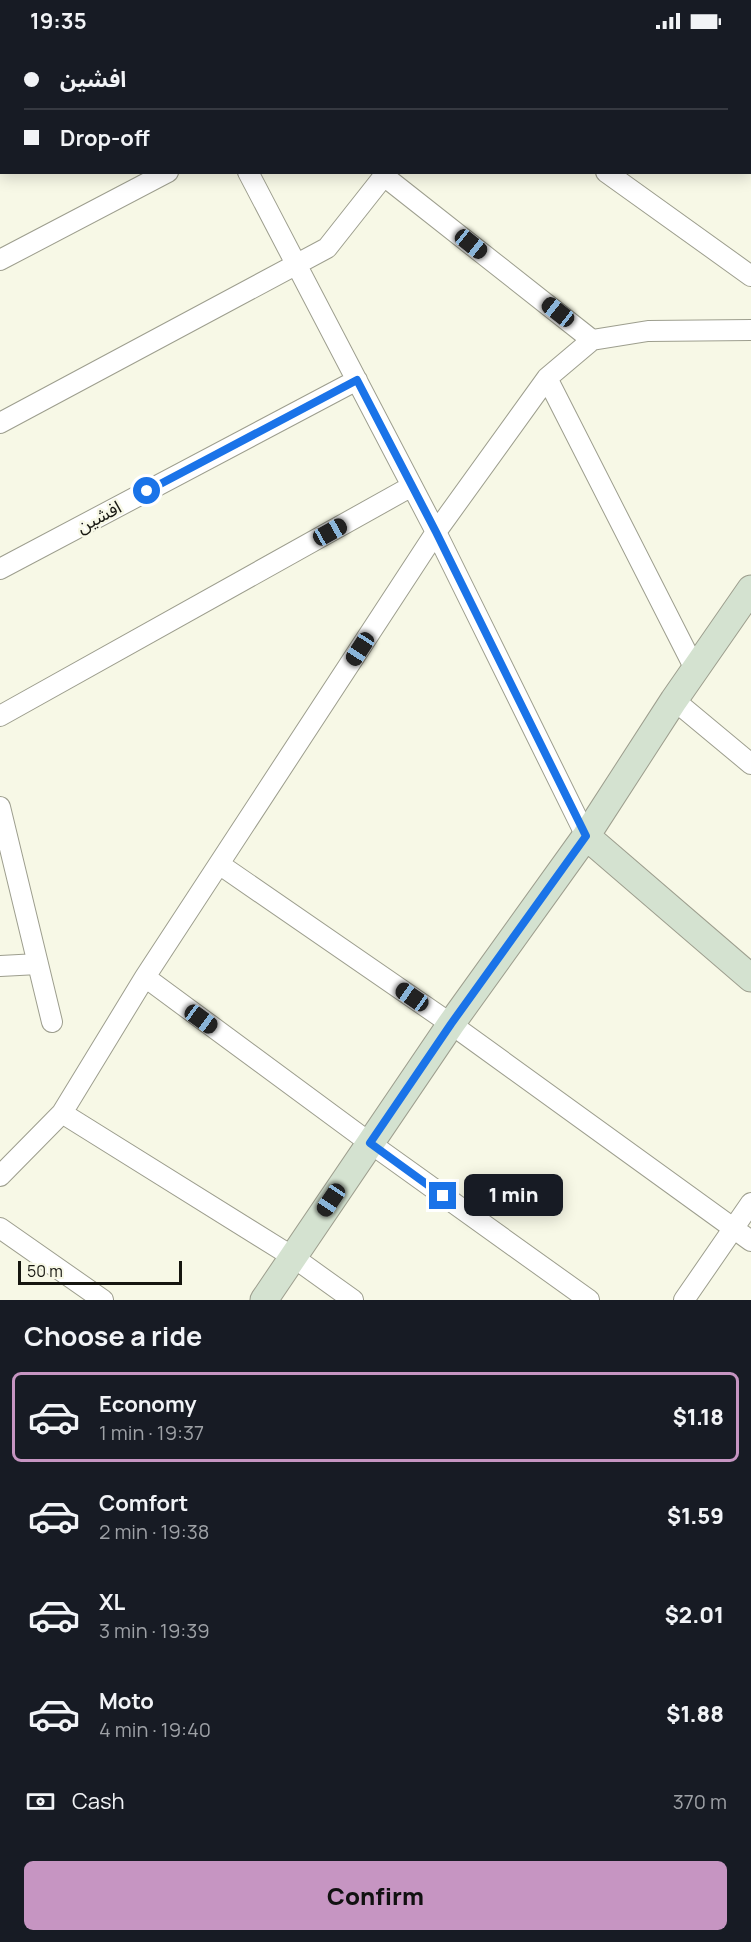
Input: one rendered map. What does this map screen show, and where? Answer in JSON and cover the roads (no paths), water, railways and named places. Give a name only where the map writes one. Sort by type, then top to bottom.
[{"type":"street","points":[[0,260],[164,174]]},
{"type":"street","points":[[249,174],[436,532],[586,836],[751,978]]},
{"type":"street","points":[[0,423],[327,248],[385,174],[592,340]]},
{"type":"street","points":[[609,174],[751,276]]},
{"type":"street","points":[[0,1176],[62,1113],[145,978],[436,532],[547,378],[592,340],[648,331],[751,330]]},
{"type":"street","points":[[547,378],[695,669]]},
{"type":"street","name":"افشین","points":[[0,569],[357,380]]},
{"type":"street","points":[[0,716],[412,486]]},
{"type":"street","points":[[264,1300],[451,1024],[586,836],[674,700],[751,589]]},
{"type":"street","points":[[674,700],[751,764]]},
{"type":"street","points":[[0,807],[7,868],[38,964],[52,1022]]},
{"type":"street","points":[[219,864],[451,1024],[751,1241]]},
{"type":"street","points":[[0,966],[38,964]]},
{"type":"street","points":[[145,978],[589,1300]]},
{"type":"street","points":[[62,1113],[293,1257],[353,1300]]},
{"type":"street","points":[[684,1300],[751,1203]]},
{"type":"street","points":[[0,1228],[103,1300]]}]
